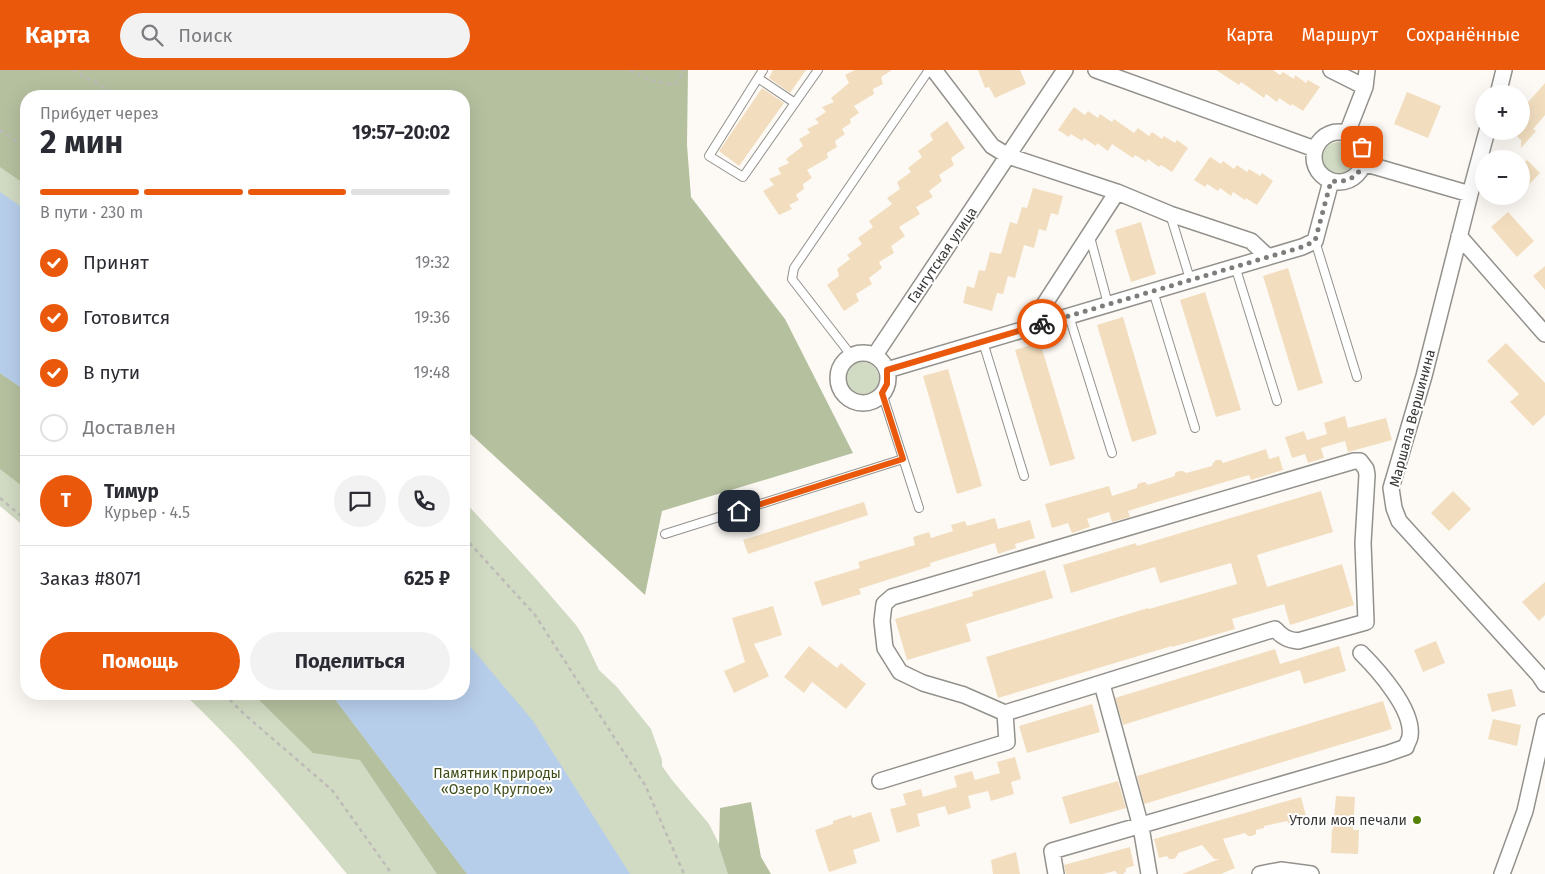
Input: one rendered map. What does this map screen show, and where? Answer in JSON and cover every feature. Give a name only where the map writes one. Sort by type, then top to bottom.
[{"type":"street","points":[[934,70],[992,146],[1008,156],[1117,192],[1170,214],[1251,241],[1267,256]]},
{"type":"street","name":"Гангутская улица","points":[[875,355],[1065,70]]},
{"type":"street","points":[[1096,70],[1315,149]]},
{"type":"street","points":[[1331,70],[1364,87]]},
{"type":"street","points":[[1347,133],[1364,87],[1367,70]]},
{"type":"street","points":[[1500,85],[1504,70]]},
{"type":"street","points":[[1334,132],[1347,133],[1357,140],[1362,147],[1364,155],[1360,171],[1354,177],[1339,182],[1331,181],[1324,177],[1315,165],[1315,149],[1319,141],[1326,136],[1334,132]]},
{"type":"street","name":"Маршала Вершинина","points":[[1485,140],[1424,376],[1391,488],[1394,508],[1399,521],[1539,675],[1545,684]]},
{"type":"street","points":[[1363,163],[1470,194]]},
{"type":"street","points":[[887,370],[1302,247],[1315,241],[1331,181]]},
{"type":"street","points":[[1029,328],[1117,192]]},
{"type":"street","points":[[1459,236],[1545,334]]},
{"type":"street","points":[[859,353],[875,355],[882,361],[887,370],[887,384],[882,393],[871,402],[854,402],[841,392],[837,375],[844,360],[851,355],[859,353]]},
{"type":"street","points":[[1354,462],[1360,462],[1366,469],[1367,486],[1363,543],[1366,622],[1298,641],[1289,640],[1275,629],[1102,684],[1005,713],[964,695],[923,684],[900,672],[885,648],[882,622],[884,604],[892,597],[1354,462]]},
{"type":"street","points":[[1056,874],[1052,852],[1406,747],[1410,737],[1410,727],[1402,704],[1361,653]]},
{"type":"street","points":[[1102,684],[1141,826],[1149,874]]},
{"type":"street","points":[[880,781],[1007,742],[1005,713]]},
{"type":"street","points":[[1502,874],[1525,811],[1545,722]]},
{"type":"street","points":[[1260,874],[1281,870],[1311,874]]},
{"type":"lane","points":[[763,70],[709,156],[743,177],[818,70]]},
{"type":"lane","points":[[851,355],[792,278],[794,268],[929,70]]},
{"type":"lane","points":[[758,78],[795,103]]},
{"type":"lane","points":[[1170,214],[1190,279]]},
{"type":"lane","points":[[1089,235],[1108,304]]},
{"type":"lane","points":[[1315,241],[1357,377]]},
{"type":"lane","points":[[1235,266],[1277,401]]},
{"type":"lane","points":[[1153,291],[1195,428]]},
{"type":"lane","points":[[1069,316],[1112,453]]},
{"type":"lane","points":[[983,342],[1024,476]]},
{"type":"lane","points":[[882,393],[919,508]]},
{"type":"lane","points":[[665,534],[903,459]]},
{"type":"path","points":[[73,70],[109,90]]},
{"type":"path","points":[[630,70],[650,80],[675,85],[685,70]]},
{"type":"path","points":[[0,130],[20,145]]},
{"type":"path","points":[[0,498],[20,515]]},
{"type":"path","points":[[470,544],[535,615],[645,785],[684,874]]},
{"type":"path","points":[[230,700],[332,790],[392,874]]},
{"type":"green space","points":[[0,70],[688,70],[687,145],[691,197],[785,319],[853,453],[662,511],[645,595],[470,434],[470,90],[20,90],[20,181],[0,167]]},
{"type":"green space","points":[[0,141],[20,156],[20,523],[0,506]]},
{"type":"green space","points":[[1339,142],[1351,147],[1356,159],[1351,171],[1339,176],[1327,171],[1322,159],[1327,147]]},
{"type":"green space","points":[[862,362],[869,363],[874,367],[878,372],[878,386],[874,391],[869,395],[862,396],[855,395],[850,391],[846,386],[845,379],[846,372],[850,367],[855,363]]},
{"type":"green space","points":[[0,373],[20,387],[20,484],[0,469]]},
{"type":"green space","name":"Памятник природы «Озеро Круглое»","points":[[470,507],[576,625],[599,670],[617,687],[651,729],[662,760],[662,766],[709,824],[734,874],[347,874],[269,781],[190,700],[470,700]]},
{"type":"green space","points":[[259,700],[336,700],[467,874],[437,874],[360,760],[313,753]]},
{"type":"green space","points":[[751,802],[761,857],[771,874],[728,874],[719,846],[720,808]]},
{"type":"water","points":[[0,192],[20,206],[20,387],[0,373]]},
{"type":"water","points":[[470,646],[533,721],[630,874],[467,874],[336,700],[470,700]]},
{"type":"building","points":[[773,70],[806,70],[790,93],[769,78]]},
{"type":"building","points":[[855,70],[892,70],[881,77],[883,84],[873,89],[874,94],[854,106],[859,113],[850,119],[851,123],[842,129],[845,134],[835,141],[837,147],[827,153],[828,158],[807,170],[812,178],[803,184],[804,189],[796,195],[799,200],[789,205],[792,209],[779,215],[763,191],[774,185],[769,179],[781,174],[778,168],[789,163],[786,159],[803,146],[799,139],[810,133],[807,129],[819,123],[815,119],[826,112],[822,107],[834,102],[831,98],[849,83],[845,75]]},
{"type":"building","points":[[978,70],[1020,70],[1026,84],[995,98],[989,87],[985,88]]},
{"type":"building","points":[[1216,70],[1273,70],[1280,75],[1283,72],[1294,79],[1295,75],[1306,83],[1308,80],[1320,87],[1303,111],[1279,98],[1277,102],[1266,94],[1264,98],[1241,82],[1239,85]]},
{"type":"building","points":[[1545,83],[1545,115],[1533,129],[1536,131],[1530,138],[1530,100]]},
{"type":"building","points":[[762,88],[784,103],[739,166],[719,151]]},
{"type":"building","points":[[1407,92],[1441,106],[1428,138],[1394,124]]},
{"type":"building","points":[[1074,107],[1085,115],[1088,111],[1098,118],[1100,114],[1112,122],[1114,119],[1134,133],[1138,128],[1149,136],[1152,132],[1162,139],[1164,136],[1175,143],[1177,140],[1188,148],[1172,172],[1161,165],[1159,167],[1148,159],[1146,162],[1135,155],[1133,158],[1112,144],[1108,151],[1097,143],[1096,146],[1084,138],[1082,141],[1071,134],[1069,137],[1058,130]]},
{"type":"building","points":[[947,121],[965,148],[951,158],[954,165],[939,175],[942,181],[929,191],[933,197],[916,207],[920,214],[899,227],[905,236],[891,246],[894,253],[879,262],[882,268],[869,278],[872,284],[856,294],[859,301],[844,311],[827,285],[839,276],[837,269],[850,259],[847,255],[862,244],[858,238],[873,227],[869,221],[892,204],[887,198],[900,189],[897,182],[911,172],[908,168],[922,157],[918,151],[933,140],[930,134]]},
{"type":"building","points":[[1521,140],[1528,140],[1521,148]]},
{"type":"building","points":[[1210,157],[1221,164],[1223,161],[1234,169],[1237,165],[1247,172],[1249,169],[1260,176],[1262,173],[1273,181],[1257,205],[1233,192],[1231,196],[1220,188],[1218,191],[1207,184],[1205,187],[1194,180]]},
{"type":"building","points":[[1530,163],[1540,173],[1530,184]]},
{"type":"building","points":[[1033,188],[1063,196],[1058,215],[1051,213],[1046,231],[1039,229],[1034,248],[1024,245],[1015,278],[1008,276],[1003,294],[997,293],[992,311],[963,303],[967,286],[974,288],[979,270],[985,271],[990,252],[1001,254],[1010,222],[1017,224],[1022,207],[1027,208]]},
{"type":"building","points":[[1508,212],[1534,241],[1517,257],[1491,227]]},
{"type":"building","points":[[1141,222],[1156,274],[1131,282],[1115,230]]},
{"type":"building","points":[[1545,266],[1545,290],[1533,276]]},
{"type":"building","points":[[1288,268],[1323,383],[1298,391],[1263,276]]},
{"type":"building","points":[[1205,292],[1241,410],[1216,417],[1180,300]]},
{"type":"building","points":[[1123,317],[1157,434],[1132,442],[1097,325]]},
{"type":"building","points":[[1040,342],[1075,459],[1050,466],[1015,350]]},
{"type":"building","points":[[1506,343],[1545,383],[1545,415],[1533,426],[1510,402],[1519,394],[1487,361]]},
{"type":"building","points":[[948,369],[982,486],[957,494],[923,376]]},
{"type":"building","points":[[1345,416],[1348,428],[1386,418],[1392,440],[1348,452],[1345,441],[1321,448],[1324,458],[1308,463],[1305,454],[1292,458],[1285,437],[1304,431],[1307,440],[1327,434],[1324,423]]},
{"type":"building","points":[[1266,449],[1269,459],[1279,456],[1283,470],[1251,480],[1249,475],[1160,501],[1128,511],[1130,517],[1112,522],[1109,512],[1087,519],[1090,527],[1072,533],[1068,523],[1052,528],[1045,504],[1109,486],[1112,496],[1137,488],[1137,485],[1140,483],[1145,482],[1148,485],[1175,476],[1175,473],[1179,471],[1186,473],[1212,466],[1216,460],[1221,460],[1223,463]]},
{"type":"building","points":[[1321,491],[1333,532],[1257,555],[1267,587],[1342,564],[1354,605],[1290,625],[1284,604],[1232,619],[1235,629],[998,698],[986,657],[1148,608],[1237,584],[1231,563],[1160,583],[1155,567],[1071,593],[1063,565],[1136,543],[1137,546]]},
{"type":"building","points":[[1453,491],[1471,509],[1449,531],[1431,513]]},
{"type":"building","points":[[864,502],[868,515],[748,554],[743,540]]},
{"type":"building","points":[[995,518],[998,529],[1030,520],[1035,538],[1015,544],[1016,548],[998,554],[995,543],[930,563],[931,566],[859,589],[861,594],[822,606],[814,582],[860,568],[858,562],[915,545],[913,537],[929,532],[931,538],[953,531],[951,525],[965,521],[967,526]]},
{"type":"building","points":[[1045,570],[1053,598],[966,624],[971,641],[907,660],[895,619],[973,596],[972,592]]},
{"type":"building","points":[[1545,582],[1545,615],[1539,621],[1522,602]]},
{"type":"building","points":[[773,606],[782,635],[754,644],[769,676],[734,693],[724,671],[745,662],[732,618]]},
{"type":"building","points":[[1436,641],[1445,663],[1423,672],[1414,650]]},
{"type":"building","points":[[809,646],[837,668],[841,663],[866,684],[846,709],[812,682],[804,693],[784,677]]},
{"type":"building","points":[[1339,646],[1346,671],[1304,684],[1300,670],[1123,725],[1115,698],[1275,649],[1280,664]]},
{"type":"building","points":[[1512,689],[1516,706],[1492,712],[1487,694]]},
{"type":"building","points":[[1383,701],[1392,729],[1144,804],[1137,776]]},
{"type":"building","points":[[1092,704],[1100,732],[1027,753],[1019,726]]},
{"type":"building","points":[[1493,719],[1521,725],[1517,746],[1488,739]]},
{"type":"building","points":[[1015,757],[1021,779],[1011,782],[1014,794],[991,801],[988,791],[968,796],[971,808],[948,815],[945,806],[917,814],[920,826],[897,833],[890,809],[906,805],[903,794],[921,789],[923,797],[957,787],[954,776],[972,771],[975,780],[1000,773],[997,762]]},
{"type":"building","points":[[1118,781],[1126,808],[1070,824],[1062,797]]},
{"type":"building","points":[[1336,796],[1355,797],[1353,830],[1359,830],[1358,854],[1331,853]]},
{"type":"building","points":[[1301,797],[1306,816],[1298,818],[1298,821],[1294,824],[1289,824],[1287,821],[1264,826],[1264,828],[1256,830],[1256,834],[1252,836],[1248,836],[1245,833],[1223,839],[1235,868],[1221,874],[1182,874],[1219,859],[1214,859],[1202,845],[1178,853],[1174,859],[1169,859],[1167,856],[1159,858],[1154,839]]},
{"type":"building","points":[[871,812],[880,841],[853,850],[857,863],[829,872],[815,830],[851,815],[852,818]]},
{"type":"building","points":[[1130,847],[1134,866],[1126,868],[1123,874],[1118,874],[1115,871],[1103,874],[1066,874],[1064,865]]},
{"type":"building","points":[[1016,852],[1020,874],[993,874],[991,860]]},
{"type":"way so far","points":[[1042,324],[1302,247],[1315,241],[1331,181],[1347,180],[1354,177],[1360,171],[1364,155],[1362,147]]},
{"type":"place","name":"Утоли моя печали","points":[[1417,820]]},
{"type":"route","points":[[739,511],[903,459],[882,393],[887,384],[887,370],[1042,324]]}]
